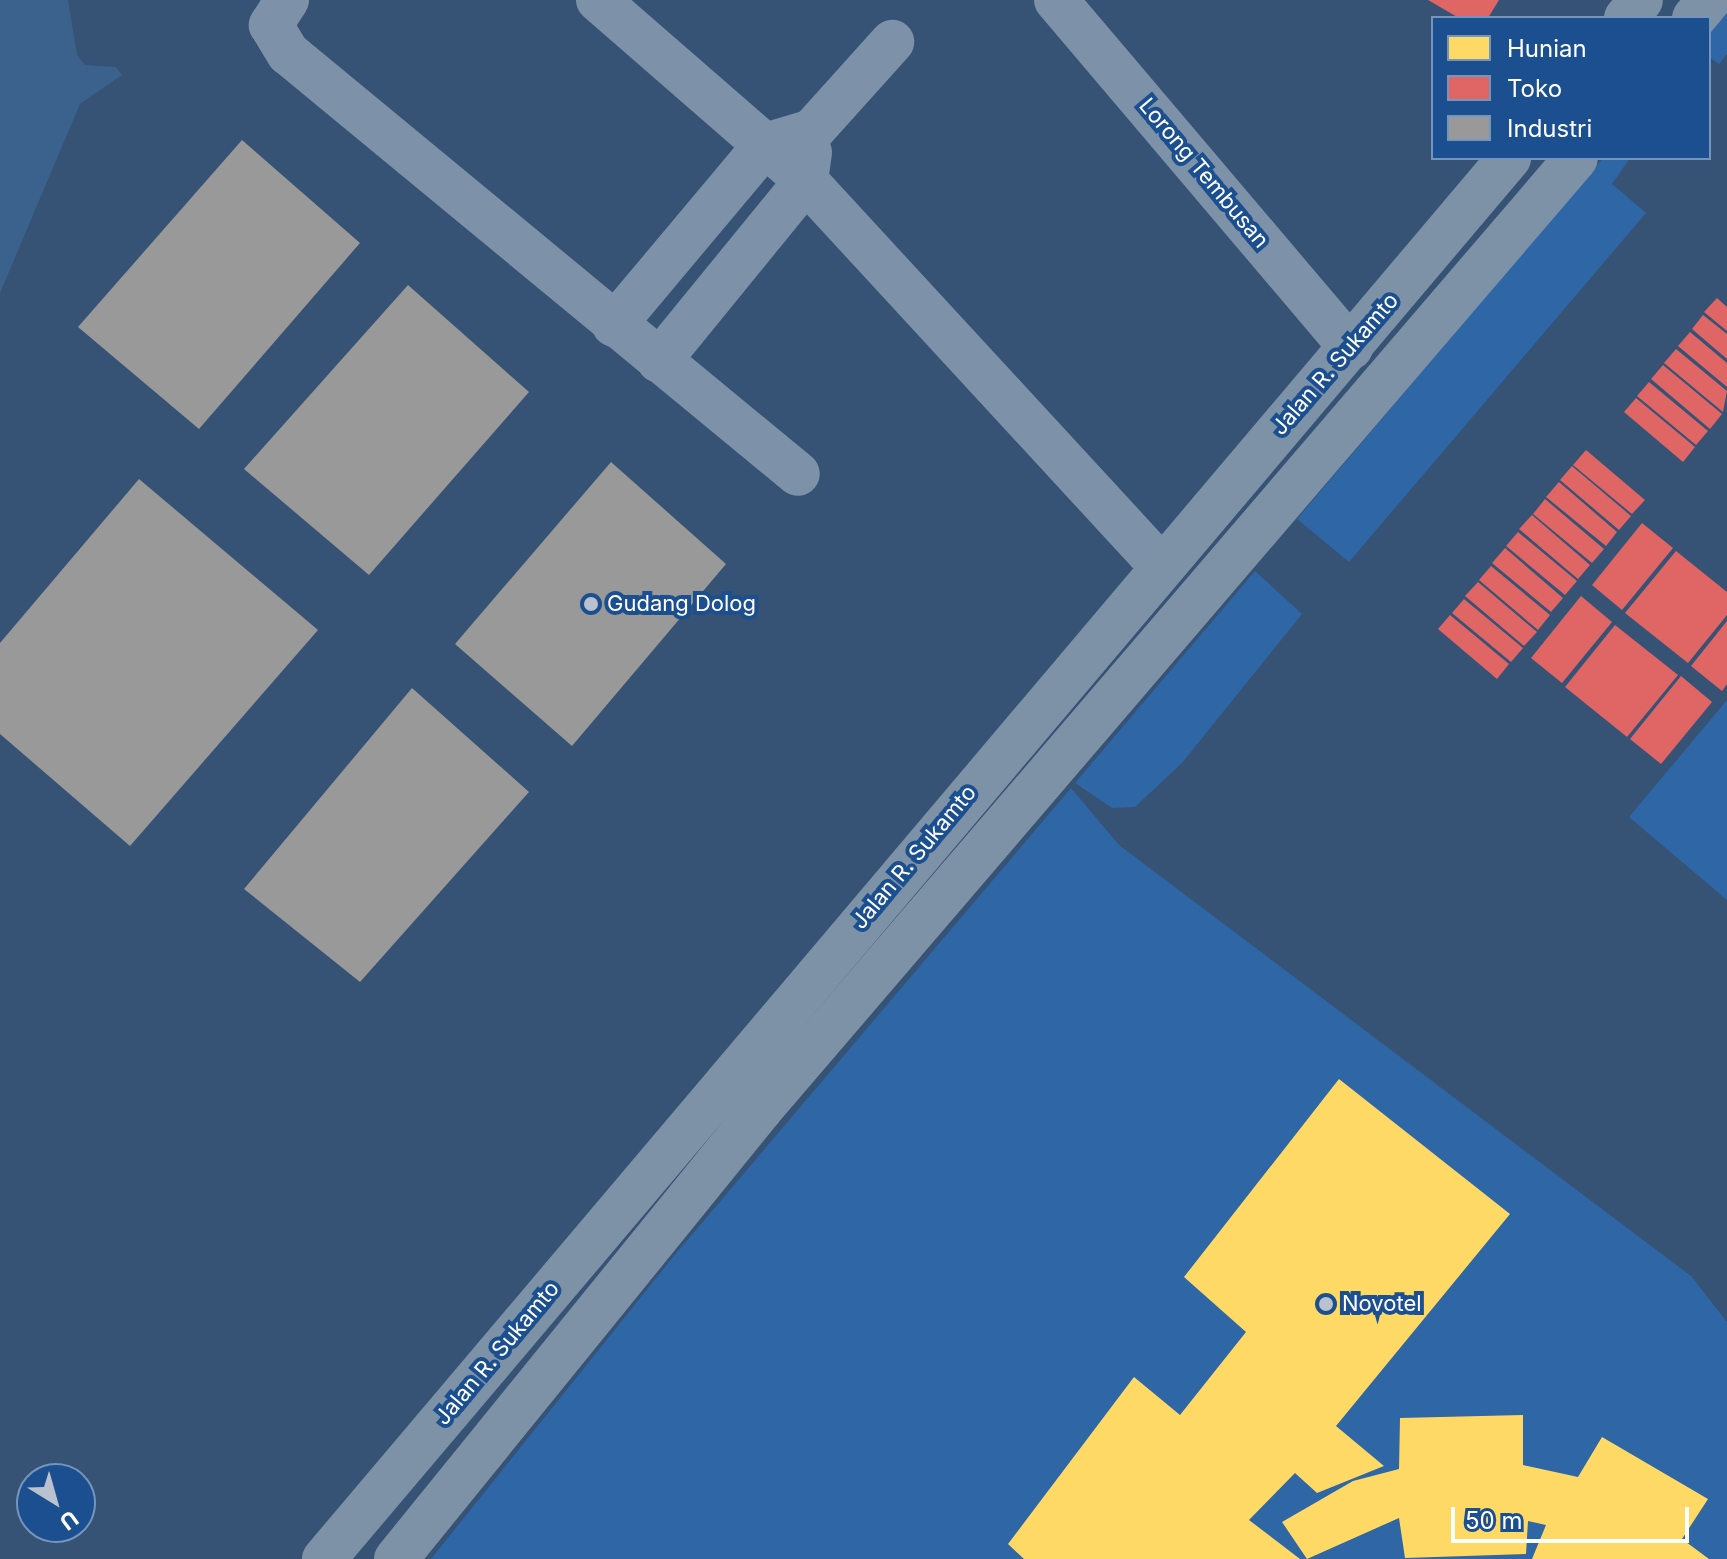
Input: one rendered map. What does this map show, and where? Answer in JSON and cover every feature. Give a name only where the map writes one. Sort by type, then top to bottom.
[{"type":"highway","points":[[1628,16],[1641,0]]},
{"type":"highway","points":[[1696,16],[1709,0]]},
{"type":"highway","name":"Jalan R. Sukamto","points":[[324,1559],[1160,565],[1351,348],[1507,160]]},
{"type":"highway","points":[[396,1559],[761,1109],[1574,160]]},
{"type":"street","points":[[287,0],[271,25],[278,44],[614,325],[798,474]]},
{"type":"street","points":[[598,0],[806,181],[1160,565]]},
{"type":"street","name":"Lorong Tembusan","points":[[1056,0],[1351,348]]},
{"type":"street","points":[[614,325],[765,145],[812,131],[892,42]]},
{"type":"street","points":[[659,361],[806,181],[812,131]]},
{"type":"shaded area","points":[[0,0],[68,0],[77,55],[85,65],[116,67],[122,75],[80,104],[0,293]]},
{"type":"shaded area","points":[[1727,2],[1727,54],[1719,64],[1711,58],[1711,21]]},
{"type":"shaded area","points":[[1601,160],[1629,160],[1612,184],[1646,213],[1349,562],[1297,519]]},
{"type":"shaded area","points":[[1255,571],[1302,614],[1182,763],[1135,807],[1112,808],[1075,783]]},
{"type":"shaded area","points":[[1727,700],[1727,900],[1629,817]]},
{"type":"shaded area","points":[[1071,788],[1119,845],[1691,1276],[1727,1322],[1727,1559],[431,1559],[673,1257]]},
{"type":"building: Hunian","name":"Novotel","points":[[1339,1079],[1510,1214],[1336,1426],[1384,1466],[1317,1493],[1295,1473],[1249,1520],[1300,1559],[1024,1559],[1008,1544],[1134,1377],[1180,1415],[1246,1332],[1184,1277]]},
{"type":"building: Hunian","points":[[1523,1415],[1523,1465],[1578,1477],[1602,1437],[1708,1499],[1682,1539],[1709,1559],[1532,1559],[1546,1525],[1528,1521],[1526,1554],[1405,1558],[1399,1518],[1307,1559],[1282,1522],[1353,1481],[1399,1469],[1400,1418]]},
{"type":"building: Toko","points":[[1428,0],[1499,0],[1489,16],[1456,16]]},
{"type":"building: Toko","points":[[1717,298],[1727,307],[1727,331],[1704,312]]},
{"type":"building: Toko","points":[[1703,315],[1727,334],[1727,359],[1692,329]]},
{"type":"building: Toko","points":[[1690,332],[1727,363],[1727,387],[1678,346]]},
{"type":"building: Toko","points":[[1676,349],[1727,391],[1723,412],[1664,363]]},
{"type":"building: Toko","points":[[1663,365],[1722,414],[1710,429],[1651,379]]},
{"type":"building: Toko","points":[[1649,382],[1708,431],[1696,445],[1637,396]]},
{"type":"building: Toko","points":[[1636,398],[1695,447],[1683,462],[1624,412]]},
{"type":"building: Toko","points":[[1586,450],[1645,500],[1632,514],[1573,465]]},
{"type":"building: Toko","points":[[1572,466],[1631,516],[1619,530],[1560,480]]},
{"type":"building: Toko","points":[[1559,482],[1617,532],[1606,546],[1546,497]]},
{"type":"building: Toko","points":[[1545,499],[1604,549],[1592,563],[1533,514]]},
{"type":"building: Toko","points":[[1532,515],[1590,565],[1578,579],[1519,529]]},
{"type":"building: Toko","points":[[1642,523],[1673,548],[1622,610],[1592,585]]},
{"type":"building: Toko","points":[[1518,532],[1577,581],[1565,595],[1506,546]]},
{"type":"building: Toko","points":[[1505,548],[1563,598],[1551,612],[1492,563]]},
{"type":"building: Toko","points":[[1676,551],[1727,592],[1727,615],[1688,663],[1625,613]]},
{"type":"building: Toko","points":[[1491,566],[1550,615],[1538,630],[1479,580]]},
{"type":"building: Toko","points":[[1478,582],[1537,632],[1524,646],[1465,596]]},
{"type":"building: Toko","points":[[1581,596],[1612,622],[1562,683],[1531,658]]},
{"type":"building: Toko","points":[[1464,599],[1523,648],[1511,662],[1452,613]]},
{"type":"building: Toko","points":[[1450,615],[1509,664],[1497,679],[1438,629]]},
{"type":"building: Toko","points":[[1727,621],[1727,684],[1722,691],[1691,666]]},
{"type":"building: Toko","points":[[1615,625],[1678,675],[1627,737],[1565,687]]},
{"type":"building: Toko","points":[[1681,676],[1712,702],[1661,764],[1630,739]]},
{"type":"building: Industri","points":[[242,140],[360,243],[199,429],[78,327]]},
{"type":"building: Industri","points":[[408,285],[529,392],[369,575],[244,469]]},
{"type":"building: Industri","name":"Gudang Dolog","points":[[611,462],[726,564],[572,746],[455,644]]},
{"type":"building: Industri","points":[[139,479],[318,630],[130,846],[0,734],[0,643]]},
{"type":"building: Industri","points":[[412,688],[529,792],[360,982],[244,889]]},
{"type":"place","name":"Gudang Dolog","points":[[591,604]]},
{"type":"place","name":"Novotel","points":[[1326,1304]]}]
